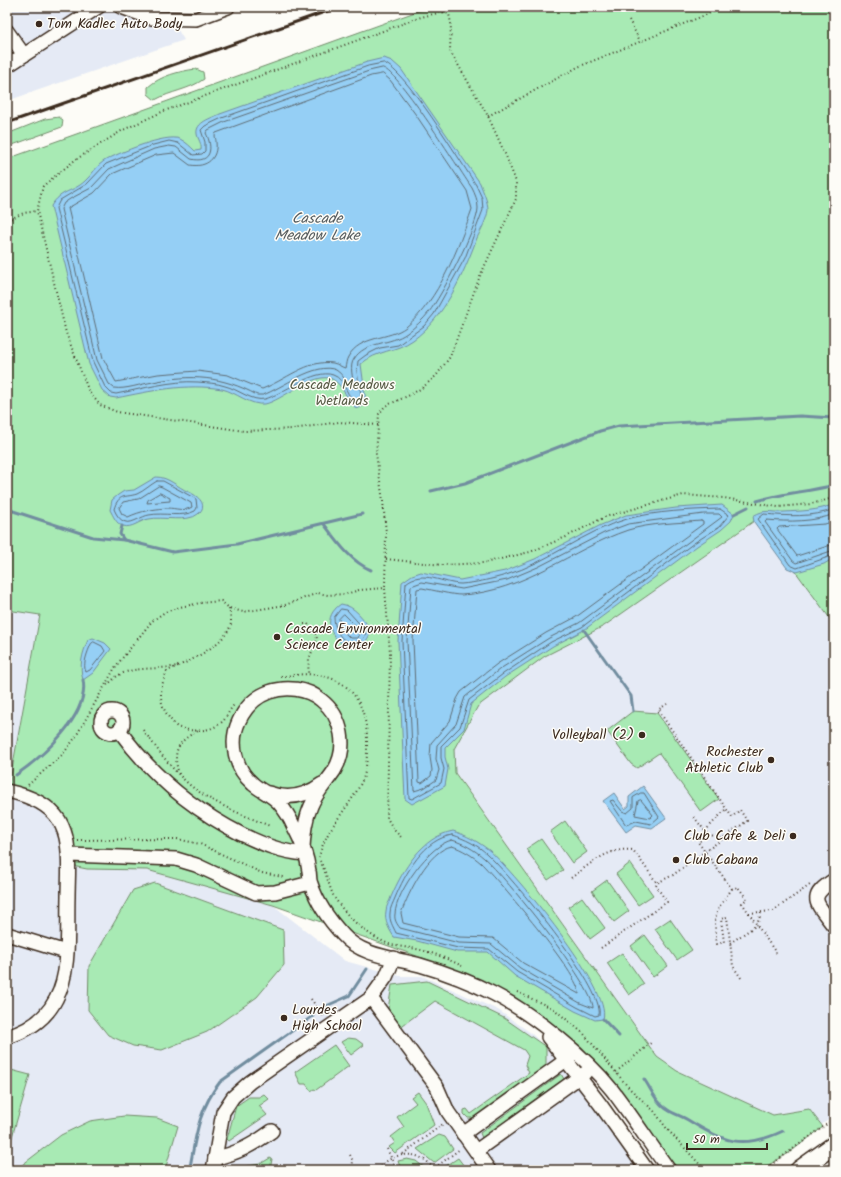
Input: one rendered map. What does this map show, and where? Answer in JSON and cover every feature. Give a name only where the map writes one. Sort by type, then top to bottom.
[{"type":"main road","points":[[799,1170],[834,1145]]},
{"type":"street","points":[[121,7],[151,18],[196,19],[228,7]]},
{"type":"street","points":[[7,66],[90,9]]},
{"type":"street","points":[[7,31],[24,55]]},
{"type":"street","points":[[304,850],[305,829],[311,805],[324,783],[332,774],[340,759],[342,739],[338,722],[329,707],[314,696],[297,689],[280,689],[262,695],[253,702],[241,716],[235,734],[234,750],[239,766],[250,781],[278,802],[288,814],[304,850],[310,872],[310,883],[321,907],[345,938],[367,951],[420,965],[488,991],[525,1013],[571,1056],[592,1067],[612,1090],[669,1170]]},
{"type":"street","points":[[119,730],[133,749],[162,781],[182,798],[216,821],[273,849],[304,850]]},
{"type":"street","points":[[266,792],[284,797],[294,796],[305,794],[324,783]]},
{"type":"street","points":[[7,792],[23,795],[46,807],[59,819],[66,836],[69,855],[66,952],[60,990],[50,1009],[37,1022],[7,1038]]},
{"type":"street","points":[[69,855],[176,859],[201,867],[256,893],[275,892],[310,883]]},
{"type":"street","points":[[833,926],[816,902],[817,894],[821,888],[834,880]]},
{"type":"street","points":[[7,934],[66,952]]},
{"type":"street","points":[[214,1164],[223,1112],[233,1097],[250,1082],[371,998],[380,987],[394,958]]},
{"type":"street","points":[[371,998],[437,1087],[452,1118],[489,1170]]},
{"type":"street","points":[[571,1056],[579,1078],[600,1104],[647,1170]]},
{"type":"street","points":[[469,1143],[571,1056]]},
{"type":"street","points":[[469,1143],[579,1078],[592,1067]]},
{"type":"street","points":[[214,1164],[227,1156],[249,1147],[272,1131]]},
{"type":"path","points":[[488,116],[578,67],[725,7]]},
{"type":"path","points":[[378,425],[339,422],[293,429],[244,431],[117,412],[100,405],[89,392],[66,333],[37,211],[43,186],[75,160],[123,130],[164,111],[432,14],[442,12],[448,14],[450,24],[450,51],[488,116],[516,182],[516,199],[480,276],[450,357],[436,376],[422,388],[385,406],[379,414],[376,454],[383,501],[386,559],[385,588],[390,653],[387,818],[394,830],[402,839]]},
{"type":"path","points":[[629,20],[640,41]]},
{"type":"path","points":[[7,220],[24,213],[37,211]]},
{"type":"path","points":[[386,559],[442,565],[484,563],[530,552],[566,538],[605,517],[683,496],[724,498],[778,507],[811,504],[834,498]]},
{"type":"path","points":[[23,795],[29,783],[63,754],[75,738],[116,666],[152,621],[165,612],[211,601],[221,601],[229,608],[243,612],[255,611],[285,605],[318,593],[328,595],[346,594],[359,590],[385,588]]},
{"type":"path","points":[[201,730],[184,730],[177,727],[163,709],[161,690],[167,670],[195,657],[224,638],[230,629],[231,619],[229,608]]},
{"type":"path","points":[[304,624],[308,624],[313,630],[317,639],[309,659],[308,674]]},
{"type":"path","points":[[105,686],[119,674],[139,670],[178,666]]},
{"type":"path","points":[[277,678],[308,674],[324,675],[336,679],[347,686],[355,696],[366,723],[367,753],[362,783],[323,841],[318,859],[326,871],[335,898],[350,919],[360,924]]},
{"type":"path","points":[[179,775],[176,764],[176,754],[180,743],[188,736],[201,730],[216,726],[223,721],[236,703]]},
{"type":"path","points":[[657,883],[673,875],[747,821],[740,810],[732,817],[658,710],[667,704]]},
{"type":"path","points":[[143,730],[179,775],[192,786],[216,802],[270,826]]},
{"type":"path","points":[[705,831],[726,809]]},
{"type":"path","points":[[694,817],[708,835]]},
{"type":"path","points":[[725,837],[708,835],[698,842],[732,889]]},
{"type":"path","points":[[571,878],[605,853],[626,849],[634,850],[657,883],[656,886],[667,902],[601,948]]},
{"type":"path","points":[[749,913],[773,911],[816,881]]},
{"type":"path","points":[[741,978],[733,966],[727,917],[721,919],[724,942],[717,944],[714,921],[717,910],[732,889],[738,888],[747,899],[742,903],[776,953]]},
{"type":"path","points":[[730,943],[757,924],[761,912]]},
{"type":"path","points":[[311,999],[327,1021]]},
{"type":"path","points":[[652,1042],[616,1072],[629,1088],[654,1111],[673,1135],[705,1170]]},
{"type":"path","points":[[378,1170],[382,1164],[391,1158],[402,1154],[452,1118]]},
{"type":"path","points":[[764,1170],[834,1119]]},
{"type":"path","points":[[402,1154],[413,1155],[424,1159],[433,1170],[469,1143]]},
{"type":"path","points":[[387,1148],[397,1170]]},
{"type":"path","points":[[350,1155],[353,1161],[352,1170]]},
{"type":"path","points":[[829,1170],[834,1167]]},
{"type":"shaded area","points":[[7,7],[164,7],[184,40],[7,101]]},
{"type":"shaded area","name":"Rochester Athletic Club","points":[[758,519],[834,623],[834,1116],[821,1125],[808,1109],[773,1115],[677,1071],[657,1057],[455,772],[454,749],[478,706],[545,656],[604,626]]},
{"type":"shaded area","name":"Lourdes High School","points":[[7,610],[40,615],[8,791],[46,807],[77,867],[87,869],[147,870],[273,905],[345,961],[400,976],[422,976],[498,1010],[531,1033],[551,1053],[590,1101],[639,1170],[7,1170]]},
{"type":"green space","name":"Cascade Meadows Wetlands","points":[[429,7],[834,7],[834,624],[757,519],[604,626],[545,656],[478,706],[454,749],[455,773],[657,1057],[677,1071],[773,1115],[809,1109],[823,1127],[789,1153],[760,1170],[677,1170],[582,1047],[507,995],[431,961],[273,905],[147,870],[87,869],[77,867],[69,855],[59,819],[8,792],[40,615],[7,610],[7,159]]},
{"type":"green space","points":[[196,69],[203,72],[204,79],[198,83],[155,100],[148,94],[148,87],[158,80],[183,71]]},
{"type":"green space","points":[[59,117],[63,120],[62,127],[7,147],[7,134],[45,119]]},
{"type":"green space","points":[[633,711],[657,713],[719,799],[701,812],[659,753],[637,768],[631,764],[607,731]]},
{"type":"green space","points":[[565,821],[587,852],[572,863],[550,832]]},
{"type":"green space","points":[[541,839],[563,870],[548,880],[526,849]]},
{"type":"green space","points":[[630,863],[653,895],[638,905],[616,874]]},
{"type":"green space","points":[[607,880],[629,911],[614,922],[592,891]]},
{"type":"green space","points":[[155,883],[283,930],[284,965],[257,997],[207,1032],[162,1050],[133,1046],[108,1035],[88,1010],[89,966],[133,890]]},
{"type":"green space","points":[[582,897],[605,928],[590,939],[568,907]]},
{"type":"green space","points":[[670,919],[692,950],[677,960],[655,929]]},
{"type":"green space","points":[[645,935],[668,966],[653,977],[631,946]]},
{"type":"green space","points":[[622,953],[644,984],[629,995],[607,963]]},
{"type":"green space","points":[[427,981],[504,1018],[546,1047],[546,1067],[476,1118],[468,1118],[464,1114],[464,1110],[467,1109],[471,1114],[529,1073],[525,1065],[528,1056],[524,1050],[435,1001],[399,1028],[388,1009],[392,985]]},
{"type":"green space","points":[[348,1038],[356,1039],[364,1045],[351,1055],[341,1042]]},
{"type":"green space","points":[[334,1045],[349,1066],[316,1090],[314,1089],[311,1091],[306,1084],[301,1084],[295,1072]]},
{"type":"green space","points":[[7,1069],[30,1075],[7,1154]]},
{"type":"green space","points":[[561,1074],[564,1079],[482,1138],[480,1133]]},
{"type":"green space","points":[[418,1092],[426,1103],[434,1125],[395,1153],[389,1147],[395,1143],[391,1137],[404,1127],[397,1117],[416,1103],[411,1097]]},
{"type":"green space","points":[[264,1094],[269,1099],[259,1106],[267,1115],[229,1141],[227,1139],[236,1106],[249,1097],[259,1097]]},
{"type":"green space","points":[[124,1116],[157,1118],[178,1126],[165,1170],[20,1170],[22,1165],[61,1135],[90,1121]]},
{"type":"green space","points":[[439,1135],[445,1137],[453,1149],[434,1163],[417,1149]]},
{"type":"green space","points":[[270,1158],[272,1159],[270,1170],[231,1169],[260,1164]]},
{"type":"green space","points":[[458,1158],[467,1170],[440,1170]]},
{"type":"green space","points":[[407,1159],[416,1161],[426,1169],[401,1170],[398,1161]]},
{"type":"water","name":"Cascade Meadow Lake","points":[[384,58],[392,61],[401,69],[480,183],[487,203],[488,210],[484,224],[466,266],[452,294],[435,320],[407,344],[373,356],[361,364],[366,402],[363,406],[357,409],[350,402],[336,381],[325,378],[317,379],[298,387],[280,398],[265,404],[254,403],[222,389],[209,387],[182,387],[116,398],[110,397],[102,390],[89,364],[51,206],[55,201],[63,194],[76,188],[85,181],[101,163],[120,153],[153,141],[173,138],[182,140],[195,151],[201,150],[197,130],[201,123],[220,114],[367,62]]},
{"type":"water","points":[[156,477],[169,480],[199,498],[202,504],[201,511],[194,517],[182,519],[154,518],[126,527],[118,523],[110,510],[112,500],[124,491],[134,490]]},
{"type":"water","points":[[834,504],[834,558],[824,564],[797,572],[787,568],[754,522],[753,516],[761,512],[809,510]]},
{"type":"water","points":[[722,505],[734,514],[731,521],[721,530],[697,546],[584,630],[553,646],[505,677],[471,704],[464,729],[445,748],[445,757],[448,769],[445,786],[412,804],[405,799],[398,641],[402,582],[412,575],[421,572],[460,580],[505,571],[535,559],[601,525],[626,515],[676,508]]},
{"type":"water","points":[[341,604],[355,610],[371,631],[365,642],[356,647],[347,646],[339,641],[332,633],[330,624],[332,613]]},
{"type":"water","points":[[93,638],[105,643],[111,649],[93,673],[83,680],[81,665],[84,650],[88,640]]},
{"type":"water","points":[[643,786],[666,818],[652,828],[636,825],[626,832],[603,801],[614,793],[625,809],[629,806],[629,797]]},
{"type":"water","points":[[453,831],[472,839],[490,851],[539,906],[578,959],[593,983],[602,1004],[603,1019],[595,1020],[575,1011],[515,976],[488,952],[457,952],[417,941],[394,937],[386,922],[386,909],[401,876],[423,847],[442,834]]},
{"type":"waterway","points":[[431,491],[465,483],[600,431],[619,426],[800,416],[834,418]]},
{"type":"waterway","points":[[757,501],[834,485]]},
{"type":"waterway","points":[[734,514],[748,507]]},
{"type":"waterway","points":[[7,509],[93,537],[124,540],[173,552],[237,544],[362,514]]},
{"type":"waterway","points":[[324,524],[350,556],[371,570]]},
{"type":"waterway","points":[[122,526],[120,534],[124,540]]},
{"type":"waterway","points":[[584,630],[631,696],[633,711]]},
{"type":"waterway","points":[[16,775],[50,746],[72,721],[79,707],[83,693],[83,680]]},
{"type":"waterway","points":[[324,1007],[349,996],[367,969]]},
{"type":"waterway","points":[[190,1167],[199,1122],[207,1102],[220,1082],[313,1016]]},
{"type":"waterway","points":[[603,1019],[619,1036]]},
{"type":"waterway","points":[[644,1079],[657,1100],[664,1107],[712,1134],[734,1141],[745,1142],[769,1137],[783,1131]]},
{"type":"railway","points":[[7,123],[339,7]]},
{"type":"place","name":"Tom Kadlec Auto Body","points":[[39,24]]},
{"type":"place","name":"Cascade Environmental Science Center","points":[[277,637]]},
{"type":"place","name":"Volleyball (2)","points":[[642,735]]},
{"type":"place","name":"Rochester Athletic Club","points":[[771,760]]},
{"type":"place","name":"Club Cafe & Deli","points":[[793,836]]},
{"type":"place","name":"Club Cabana","points":[[676,860]]},
{"type":"place","name":"Lourdes High School","points":[[284,1018]]}]
